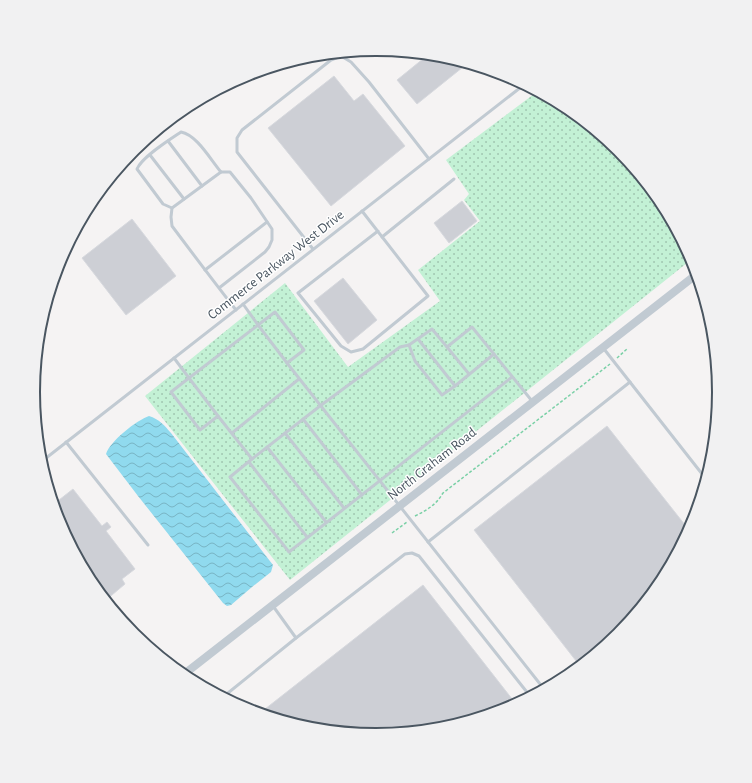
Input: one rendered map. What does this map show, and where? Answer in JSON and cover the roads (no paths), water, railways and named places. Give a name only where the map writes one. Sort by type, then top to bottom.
[{"type":"street","name":"North Graham Road","points":[[189,671],[692,278]]},
{"type":"lane","points":[[343,57],[351,62],[369,82],[429,159]]},
{"type":"lane","points":[[313,249],[237,152],[237,138],[242,130],[331,60],[337,58]]},
{"type":"lane","name":"Commerce Parkway West Drive","points":[[46,458],[520,88]]},
{"type":"lane","points":[[172,208],[163,204],[137,169],[139,163],[150,154],[181,132],[188,133],[221,172]]},
{"type":"lane","points":[[168,141],[202,186]]},
{"type":"lane","points":[[150,154],[184,199]]},
{"type":"lane","points":[[219,288],[269,248],[272,240],[272,230],[251,198],[230,172],[221,172],[172,208],[171,217],[172,226],[205,270],[236,310]]},
{"type":"lane","points":[[382,237],[454,179]]},
{"type":"lane","points":[[362,211],[378,231],[428,296],[363,349],[351,352],[341,346],[298,293],[378,231]]},
{"type":"lane","points":[[205,270],[267,222]]},
{"type":"lane","points":[[242,304],[320,406],[540,684]]},
{"type":"lane","points":[[218,416],[200,430],[171,392],[275,312],[304,350],[287,363]]},
{"type":"lane","points":[[447,347],[472,327],[533,402]]},
{"type":"lane","points":[[469,374],[432,329],[409,346],[400,347],[302,419],[230,477],[289,552],[512,377]]},
{"type":"lane","points":[[418,339],[455,386]]},
{"type":"lane","points":[[409,346],[415,360],[442,395],[494,354]]},
{"type":"lane","points":[[603,347],[702,474]]},
{"type":"lane","points":[[174,358],[252,459]]},
{"type":"lane","points":[[232,433],[299,379]]},
{"type":"lane","points":[[428,542],[630,382]]},
{"type":"lane","points":[[302,419],[362,495]]},
{"type":"lane","points":[[285,433],[344,508]]},
{"type":"lane","points":[[66,442],[148,545]]},
{"type":"lane","points":[[267,447],[326,522]]},
{"type":"lane","points":[[249,462],[307,537]]},
{"type":"lane","points":[[228,693],[296,638],[405,554],[412,553],[419,556],[527,692]]},
{"type":"lane","points":[[272,605],[296,638]]},
{"type":"water","points":[[149,416],[159,421],[171,433],[273,565],[271,572],[231,605],[227,606],[223,603],[106,454],[118,437],[138,422]]}]
